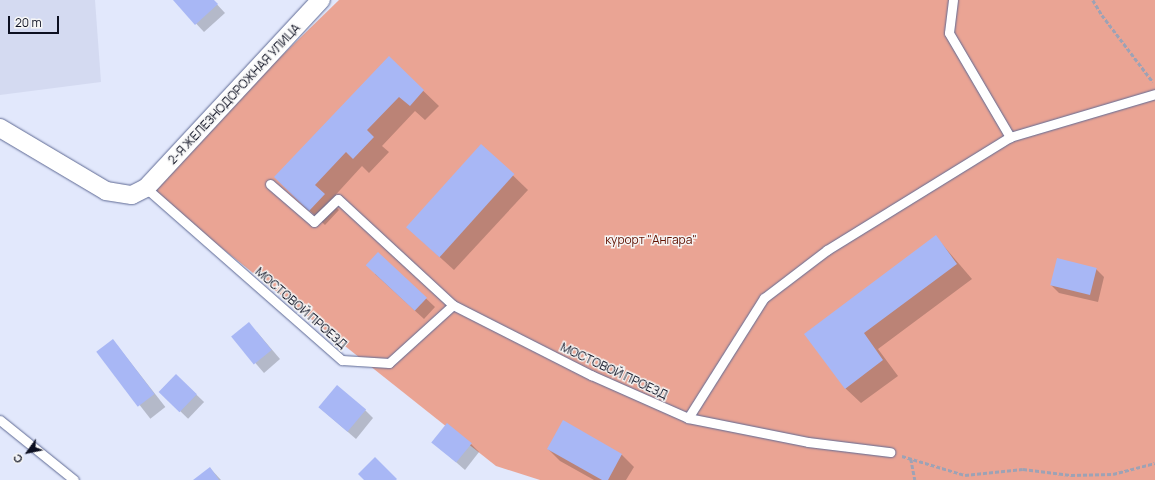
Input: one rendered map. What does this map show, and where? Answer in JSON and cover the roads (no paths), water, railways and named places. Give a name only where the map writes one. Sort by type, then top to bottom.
[{"type":"street","name":"2-Я ЖЕЛЕЗНОДОРОЖНАЯ УЛИЦА","points":[[146,188],[321,0]]},
{"type":"street","points":[[0,128],[106,191],[132,195],[146,188]]},
{"type":"lane","points":[[953,0],[949,33],[1010,137]]},
{"type":"lane","points":[[688,418],[764,298],[827,250],[1010,137],[1068,118],[1155,94]]},
{"type":"lane","points":[[270,184],[314,222],[338,199],[453,305]]},
{"type":"lane","name":"МОСТОВОЙ ПРОЕЗД","points":[[146,188],[342,360],[389,363],[453,305],[591,375],[688,418],[808,442],[890,452]]},
{"type":"lane","points":[[0,420],[74,480]]},
{"type":"park label","name":"курорт \"Ангара\"","points":[[651,240]]}]
